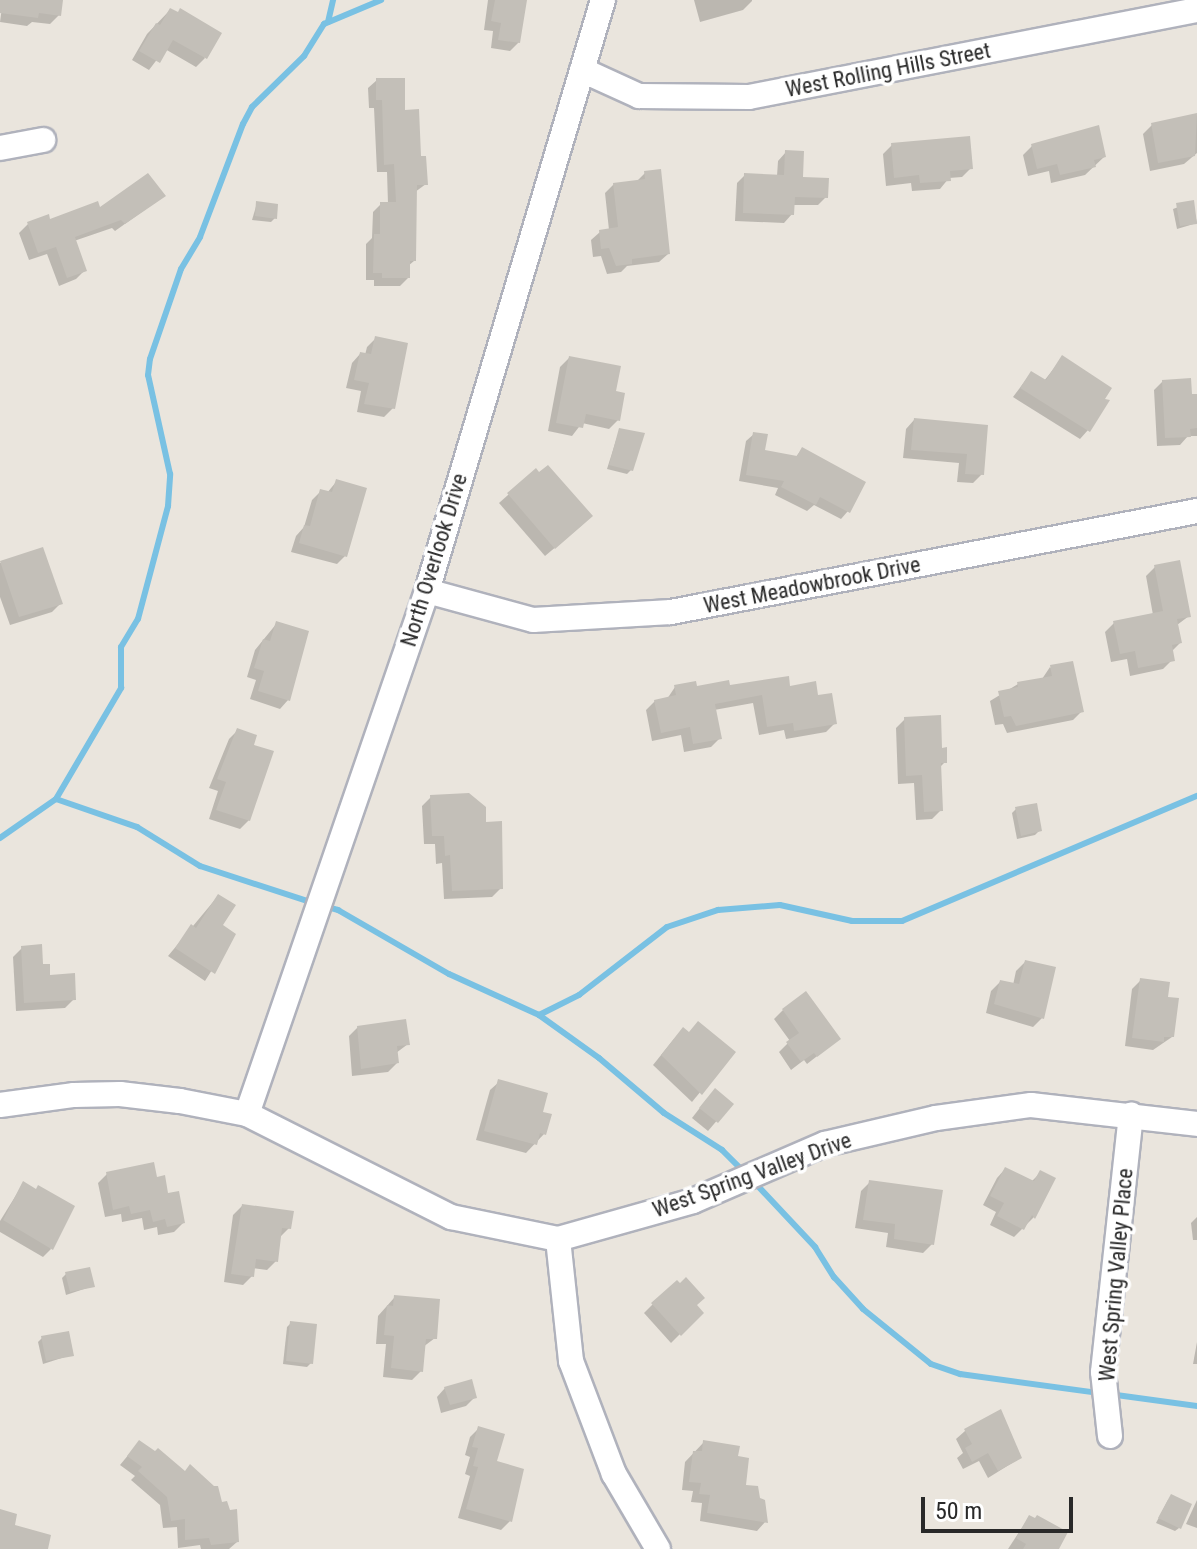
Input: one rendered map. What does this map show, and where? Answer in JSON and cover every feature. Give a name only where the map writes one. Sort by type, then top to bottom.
[{"type":"street","name":"North Overlook Drive","points":[[247,1114],[427,591],[603,0]]},
{"type":"street","name":"West Rolling Hills Street","points":[[582,70],[639,96],[749,97],[1197,10]]},
{"type":"street","points":[[0,148],[43,140]]},
{"type":"street","name":"West Meadowbrook Drive","points":[[427,591],[533,620],[671,612],[1197,511]]},
{"type":"street","name":"West Spring Valley Drive","points":[[0,1105],[74,1095],[120,1094],[180,1101],[247,1114],[451,1217],[558,1239],[693,1201],[825,1144],[936,1118],[1031,1105],[1197,1124]]},
{"type":"street","name":"West Spring Valley Place","points":[[1110,1436],[1103,1372],[1131,1115]]},
{"type":"street","points":[[558,1239],[571,1361],[614,1474],[658,1549]]},
{"type":"building","points":[[0,0],[63,0],[61,16],[39,13],[38,18],[0,13]]},
{"type":"building","points":[[495,0],[527,0],[520,43],[498,40],[501,23],[491,21]]},
{"type":"building","points":[[170,8],[178,12],[180,8],[222,33],[207,59],[173,40],[160,63],[139,51],[156,23],[160,25]]},
{"type":"building","points":[[376,78],[405,78],[405,110],[419,109],[421,156],[426,156],[428,185],[417,185],[416,261],[410,261],[410,278],[382,278],[382,273],[373,273],[374,234],[380,234],[380,202],[396,202],[394,164],[384,165],[382,100],[376,100]]},
{"type":"building","points":[[1197,113],[1195,156],[1158,163],[1151,123]]},
{"type":"building","points":[[1099,125],[1106,157],[1094,160],[1096,167],[1060,175],[1057,164],[1037,169],[1031,144]]},
{"type":"building","points":[[970,136],[973,169],[950,171],[951,181],[920,183],[919,175],[894,178],[891,143]]},
{"type":"building","points":[[785,150],[804,151],[803,177],[829,178],[828,198],[795,197],[794,215],[743,213],[744,173],[784,175]]},
{"type":"building","points":[[661,169],[670,254],[632,259],[632,264],[616,266],[609,248],[601,249],[599,230],[618,227],[613,183],[645,179],[644,171]]},
{"type":"building","points":[[148,173],[166,196],[125,224],[121,220],[75,237],[87,271],[67,278],[56,247],[38,253],[27,222],[49,214],[50,219],[98,201],[100,207]]},
{"type":"building","points":[[1194,200],[1197,224],[1180,226],[1176,203]]},
{"type":"building","points":[[256,201],[278,204],[277,219],[255,216]]},
{"type":"building","points":[[375,336],[408,343],[395,409],[364,404],[369,383],[354,380],[360,352],[371,354]]},
{"type":"building","points":[[1062,355],[1112,388],[1105,399],[1110,400],[1090,432],[1020,388],[1031,371],[1046,380]]},
{"type":"building","points":[[569,356],[621,366],[616,391],[625,393],[620,421],[586,414],[583,428],[556,423]]},
{"type":"building","points":[[1191,378],[1192,394],[1197,394],[1197,428],[1190,429],[1191,437],[1165,438],[1162,380]]},
{"type":"building","points":[[914,418],[988,425],[984,475],[965,474],[967,454],[911,450]]},
{"type":"building","points":[[619,428],[645,433],[633,471],[609,465]]},
{"type":"building","points":[[753,432],[768,434],[765,450],[797,456],[802,447],[866,482],[850,513],[820,497],[816,505],[781,487],[784,481],[746,475]]},
{"type":"building","points":[[548,465],[593,516],[555,549],[507,493],[536,468],[539,472]]},
{"type":"building","points":[[336,479],[367,488],[347,557],[299,543],[304,525],[310,526],[320,489],[332,492]]},
{"type":"building","points":[[43,547],[63,604],[19,617],[0,561]]},
{"type":"building","points":[[1180,560],[1191,617],[1177,619],[1182,643],[1172,645],[1175,661],[1138,668],[1135,651],[1120,654],[1113,621],[1163,611],[1154,565]]},
{"type":"building","points":[[276,621],[309,631],[290,701],[258,691],[264,671],[254,668],[263,639],[270,641]]},
{"type":"building","points":[[1073,661],[1084,712],[1016,726],[1011,716],[1004,717],[998,691],[1018,687],[1017,682],[1052,676],[1050,665]]},
{"type":"building","points":[[789,676],[790,686],[816,681],[818,695],[832,693],[837,724],[794,731],[793,723],[767,727],[762,695],[715,704],[722,739],[693,744],[690,727],[661,733],[654,700],[676,695],[674,685],[696,681],[697,686],[729,680],[730,685]]},
{"type":"building","points":[[941,715],[942,748],[947,747],[947,763],[941,763],[943,811],[924,812],[922,775],[906,776],[904,717]]},
{"type":"building","points":[[237,728],[257,735],[254,745],[274,751],[250,821],[216,810],[226,782],[217,779]]},
{"type":"building","points":[[469,793],[486,807],[486,822],[502,821],[503,889],[452,891],[450,855],[445,856],[444,836],[432,836],[430,795]]},
{"type":"building","points":[[1037,803],[1042,831],[1021,836],[1015,807]]},
{"type":"building","points":[[218,894],[236,905],[223,925],[236,934],[215,974],[175,948],[191,924],[196,928]]},
{"type":"building","points":[[42,944],[43,964],[50,964],[50,975],[75,973],[76,1000],[24,1003],[21,946]]},
{"type":"building","points":[[1025,960],[1056,967],[1044,1019],[994,1004],[1000,980],[1019,984]]},
{"type":"building","points":[[1140,978],[1170,982],[1168,997],[1179,998],[1174,1037],[1164,1037],[1164,1042],[1132,1038]]},
{"type":"building","points":[[806,991],[841,1039],[817,1057],[814,1053],[801,1062],[786,1042],[799,1033],[782,1009]]},
{"type":"building","points":[[406,1019],[410,1045],[397,1046],[399,1063],[361,1069],[357,1026]]},
{"type":"building","points":[[698,1021],[736,1052],[702,1095],[661,1055],[683,1027],[689,1032]]},
{"type":"building","points":[[498,1079],[548,1093],[543,1112],[552,1114],[546,1135],[540,1133],[537,1145],[484,1131]]},
{"type":"building","points":[[715,1088],[734,1104],[718,1123],[699,1108]]},
{"type":"building","points":[[154,1162],[157,1177],[165,1175],[168,1193],[179,1191],[185,1223],[167,1227],[165,1219],[153,1222],[150,1210],[131,1214],[129,1206],[113,1210],[106,1172]]},
{"type":"building","points":[[1005,1167],[1034,1181],[1040,1170],[1056,1178],[1035,1219],[1032,1215],[1024,1230],[997,1216],[1004,1203],[990,1196]]},
{"type":"building","points":[[869,1180],[943,1190],[934,1245],[894,1239],[895,1224],[863,1220]]},
{"type":"building","points":[[23,1181],[36,1189],[38,1185],[75,1206],[53,1250],[3,1220]]},
{"type":"building","points":[[242,1204],[294,1211],[291,1229],[282,1228],[278,1262],[256,1259],[254,1277],[231,1274]]},
{"type":"building","points":[[90,1267],[95,1287],[70,1292],[65,1272]]},
{"type":"building","points":[[686,1277],[705,1298],[697,1305],[704,1313],[681,1336],[651,1303],[677,1280],[680,1283]]},
{"type":"building","points":[[394,1295],[440,1299],[437,1339],[426,1339],[423,1372],[391,1368],[394,1336],[384,1335],[387,1305],[393,1306]]},
{"type":"building","points":[[290,1321],[317,1324],[313,1364],[286,1361]]},
{"type":"building","points":[[69,1331],[74,1356],[46,1361],[41,1336]]},
{"type":"building","points":[[472,1379],[477,1398],[450,1405],[444,1387]]},
{"type":"building","points":[[1001,1409],[1022,1458],[998,1471],[988,1453],[972,1462],[965,1448],[972,1444],[964,1429]]},
{"type":"building","points":[[478,1426],[505,1434],[497,1461],[524,1469],[512,1522],[466,1509],[478,1467],[473,1466],[478,1448],[472,1447]]},
{"type":"building","points":[[139,1440],[155,1451],[158,1448],[185,1471],[190,1464],[214,1486],[218,1486],[222,1502],[227,1501],[230,1510],[237,1509],[239,1542],[211,1545],[209,1538],[185,1540],[185,1519],[171,1521],[167,1497],[138,1471],[142,1467],[127,1456]]},
{"type":"building","points":[[703,1440],[740,1446],[738,1456],[749,1458],[746,1485],[758,1486],[760,1498],[765,1500],[768,1523],[707,1513],[710,1495],[699,1494],[701,1483],[689,1482],[693,1451],[702,1451]]},
{"type":"building","points":[[1171,1494],[1192,1504],[1181,1529],[1158,1518]]},
{"type":"building","points":[[0,1509],[17,1514],[15,1525],[51,1535],[48,1549],[0,1549]]},
{"type":"building","points":[[1029,1515],[1035,1518],[1037,1515],[1068,1532],[1059,1549],[1023,1549],[1026,1544],[1016,1538]]},
{"type":"waterway","points":[[328,22],[333,0]]},
{"type":"waterway","points":[[0,838],[56,799],[121,688],[121,647],[138,619],[168,506],[170,474],[148,375],[150,359],[181,269],[200,237],[243,124],[252,107],[304,56],[324,24],[381,0]]},
{"type":"waterway","points":[[539,1015],[579,995],[667,927],[718,910],[780,905],[852,921],[902,921],[1197,796]]},
{"type":"waterway","points":[[56,799],[137,827],[200,866],[313,903]]},
{"type":"waterway","points":[[324,906],[338,910],[449,974],[539,1015],[599,1058],[664,1113],[722,1150],[744,1172]]},
{"type":"waterway","points":[[755,1183],[815,1247],[834,1277],[863,1309],[931,1364],[960,1374],[1098,1393]]},
{"type":"waterway","points":[[1109,1394],[1197,1406]]}]
